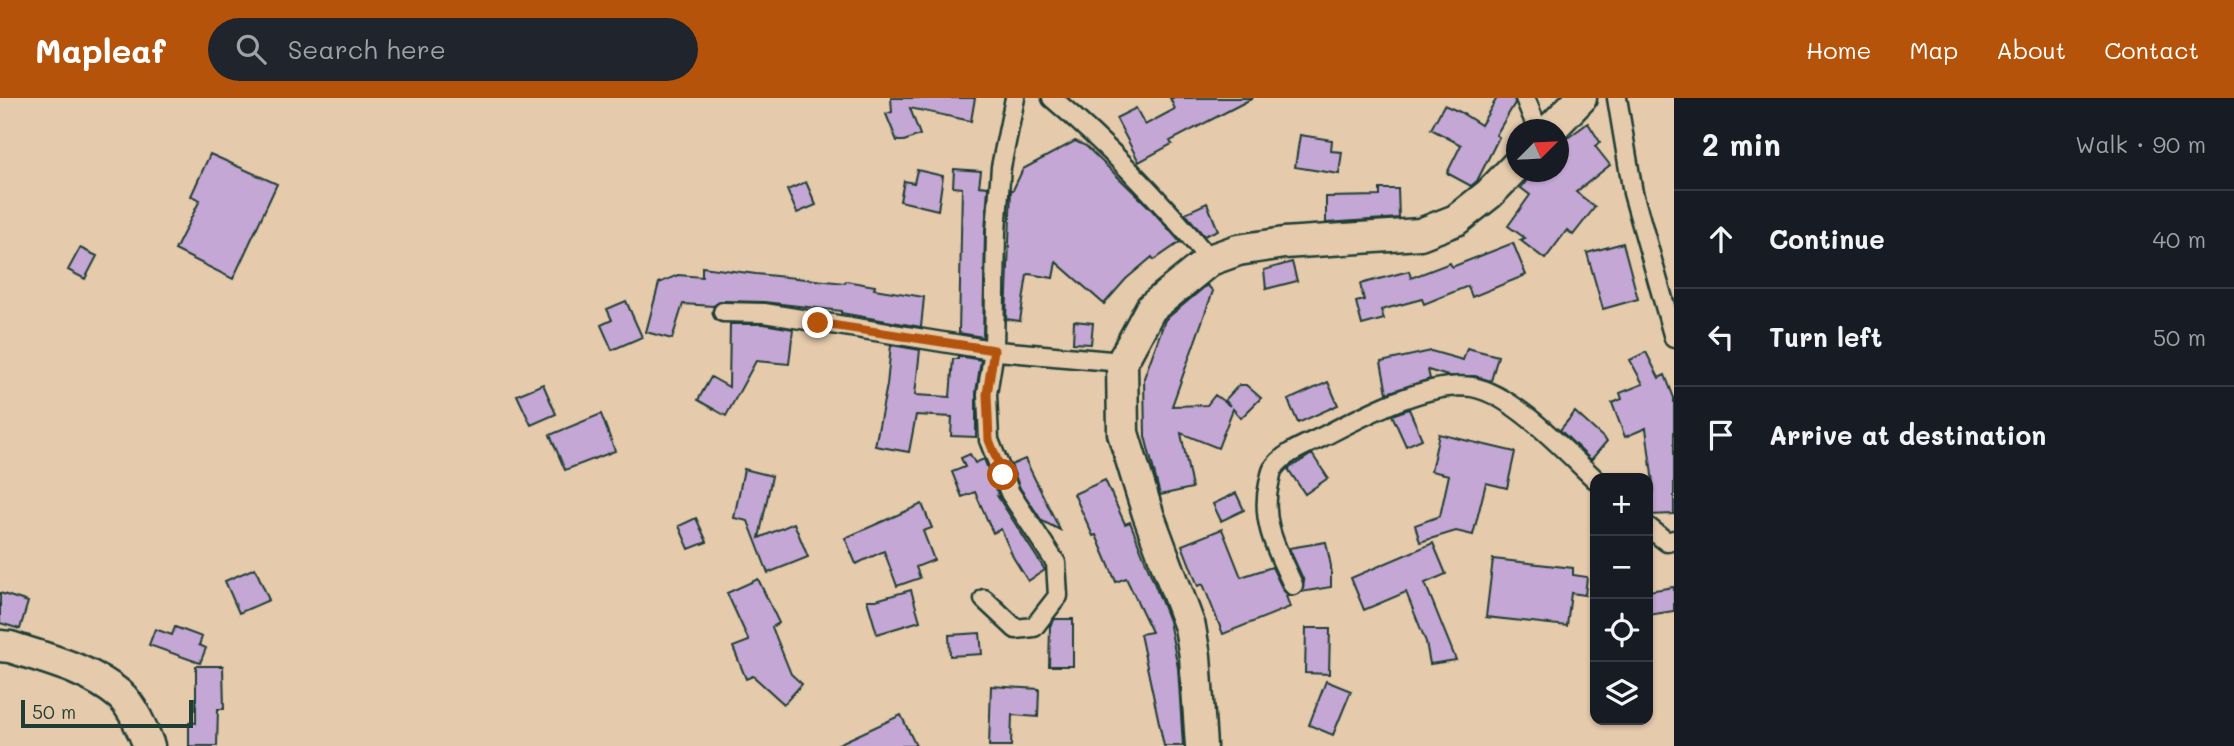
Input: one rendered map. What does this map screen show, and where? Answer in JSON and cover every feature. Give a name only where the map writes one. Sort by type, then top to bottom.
[{"type":"highway","points":[[1561,119],[1581,98]]},
{"type":"highway","points":[[1201,746],[1190,627],[1148,514],[1123,433],[1122,362],[1151,308],[1210,260],[1238,250],[1284,243],[1420,234],[1456,220],[1506,176]]},
{"type":"highway","points":[[0,646],[76,669],[121,696],[149,746]]},
{"type":"street","points":[[984,599],[1016,629],[1034,627],[1058,597],[1056,563],[1010,493],[989,440],[987,394],[994,350],[996,231],[1001,167],[1016,98]]},
{"type":"street","points":[[1052,98],[1082,123],[1157,199],[1210,260]]},
{"type":"street","points":[[1525,98],[1534,119]]},
{"type":"street","points":[[1617,98],[1633,193],[1674,338]]},
{"type":"street","points":[[723,312],[764,313],[994,350],[1122,362]]},
{"type":"street","points":[[1293,585],[1271,537],[1265,512],[1273,469],[1289,454],[1373,410],[1433,390],[1473,387],[1498,397],[1532,420],[1590,474]]},
{"type":"street","points":[[1653,531],[1667,542],[1674,540]]},
{"type":"building","points":[[891,98],[975,98],[971,121],[910,108],[920,135],[897,141],[886,114],[892,112]]},
{"type":"building","points":[[1170,98],[1253,98],[1170,141],[1172,144],[1139,162],[1116,118],[1136,108],[1145,125],[1175,109]]},
{"type":"building","points":[[1497,98],[1514,98],[1515,103],[1496,135],[1499,137],[1477,181],[1471,186],[1447,173],[1461,145],[1431,129],[1444,105],[1481,125]]},
{"type":"building","points":[[1588,123],[1600,142],[1595,146],[1610,165],[1576,192],[1595,207],[1573,235],[1567,230],[1545,259],[1520,240],[1525,238],[1508,226],[1530,195],[1521,188],[1526,182],[1569,182],[1569,137]]},
{"type":"building","points":[[1300,135],[1332,140],[1331,151],[1342,152],[1339,174],[1295,167]]},
{"type":"building","points":[[1075,141],[1086,146],[1151,209],[1180,242],[1154,260],[1152,257],[1126,279],[1104,304],[1056,262],[1053,278],[1027,275],[1020,321],[1006,319],[1011,190],[1023,169]]},
{"type":"building","points":[[210,154],[277,184],[233,279],[175,250],[200,200],[191,196]]},
{"type":"building","points":[[954,169],[981,171],[979,186],[988,187],[983,337],[959,333],[962,188],[953,187]]},
{"type":"building","points":[[917,170],[943,176],[938,210],[900,201],[904,181],[914,183]]},
{"type":"building","points":[[806,182],[816,205],[797,213],[787,190]]},
{"type":"building","points":[[1380,189],[1398,189],[1399,218],[1326,223],[1326,197],[1380,196]]},
{"type":"building","points":[[1207,203],[1218,230],[1204,236],[1185,213]]},
{"type":"building","points":[[1513,243],[1526,275],[1472,297],[1468,286],[1424,304],[1422,299],[1381,310],[1384,319],[1362,325],[1356,302],[1364,300],[1360,284],[1409,271],[1411,278],[1450,263],[1452,267]]},
{"type":"building","points":[[1623,243],[1638,299],[1603,309],[1587,253]]},
{"type":"building","points":[[80,248],[97,256],[85,279],[68,270]]},
{"type":"building","points":[[1292,262],[1297,281],[1266,289],[1264,270]]},
{"type":"building","points":[[702,267],[846,281],[875,286],[874,289],[924,297],[921,327],[841,311],[764,302],[723,301],[713,306],[683,304],[672,339],[646,332],[659,283],[678,275],[702,277]]},
{"type":"building","points":[[1207,285],[1213,291],[1172,406],[1207,405],[1215,395],[1230,406],[1225,400],[1239,385],[1246,385],[1261,398],[1241,418],[1233,409],[1218,448],[1181,433],[1192,488],[1160,495],[1145,436],[1144,378],[1165,320]]},
{"type":"building","points":[[626,301],[642,337],[612,350],[601,325],[612,320],[607,309]]},
{"type":"building","points":[[1074,321],[1093,323],[1091,344],[1073,343]]},
{"type":"building","points":[[730,324],[763,324],[793,329],[789,364],[756,361],[726,416],[698,400],[711,377],[729,387]]},
{"type":"building","points":[[891,345],[920,350],[915,395],[950,397],[953,359],[958,359],[958,356],[981,360],[976,392],[976,437],[951,436],[952,417],[916,415],[909,452],[875,446],[887,385]]},
{"type":"building","points":[[1467,348],[1498,356],[1491,381],[1475,376],[1448,376],[1428,370],[1430,379],[1387,393],[1381,362],[1431,351],[1463,360]]},
{"type":"building","points":[[1646,352],[1659,378],[1665,375],[1674,398],[1674,514],[1653,515],[1653,473],[1646,428],[1625,437],[1612,403],[1622,399],[1620,393],[1643,384],[1630,360]]},
{"type":"building","points":[[1328,382],[1338,405],[1298,423],[1288,400]]},
{"type":"building","points":[[543,384],[556,414],[531,425],[517,395]]},
{"type":"building","points":[[1409,409],[1422,439],[1406,446],[1392,415]]},
{"type":"building","points":[[1575,412],[1607,441],[1591,460],[1560,430]]},
{"type":"building","points":[[601,414],[615,451],[565,470],[550,435]]},
{"type":"building","points":[[1439,434],[1515,452],[1507,488],[1486,483],[1473,535],[1456,531],[1420,542],[1415,525],[1440,516],[1449,475],[1431,471]]},
{"type":"building","points":[[970,454],[975,463],[984,459],[1000,498],[998,497],[1045,570],[1028,581],[1013,557],[1001,529],[993,533],[975,492],[962,497],[952,472],[965,467],[961,458]]},
{"type":"building","points":[[1312,454],[1328,478],[1305,494],[1288,469]]},
{"type":"building","points":[[1025,459],[1060,530],[1042,521],[1020,488],[1011,465]]},
{"type":"building","points":[[744,469],[772,476],[759,538],[794,523],[808,557],[768,573],[748,521],[734,518]]},
{"type":"building","points":[[1105,480],[1125,524],[1130,522],[1169,621],[1178,668],[1183,746],[1164,746],[1140,634],[1152,632],[1126,578],[1116,582],[1096,535],[1093,536],[1074,494]]},
{"type":"building","points":[[1236,493],[1244,510],[1221,521],[1213,504]]},
{"type":"building","points":[[922,504],[932,528],[923,531],[934,560],[916,567],[920,578],[897,586],[884,551],[856,564],[845,538]]},
{"type":"building","points":[[696,518],[707,542],[689,549],[679,526]]},
{"type":"building","points":[[1222,529],[1241,577],[1272,567],[1288,595],[1286,596],[1290,607],[1223,634],[1203,584],[1198,586],[1182,545]]},
{"type":"building","points":[[1326,542],[1331,566],[1331,587],[1301,592],[1304,581],[1289,548]]},
{"type":"building","points":[[1433,543],[1446,574],[1425,583],[1456,660],[1430,664],[1426,642],[1406,592],[1364,610],[1351,578]]},
{"type":"building","points":[[1493,559],[1573,568],[1573,575],[1587,577],[1585,595],[1571,593],[1567,626],[1486,617]]},
{"type":"building","points":[[255,568],[269,600],[239,613],[225,581]]},
{"type":"building","points":[[758,579],[779,623],[772,627],[791,674],[802,684],[784,704],[753,676],[746,679],[733,647],[749,641],[727,593]]},
{"type":"building","points":[[1674,587],[1674,611],[1653,614],[1653,590]]},
{"type":"building","points":[[911,590],[920,621],[877,634],[867,600]]},
{"type":"building","points":[[0,593],[28,602],[20,629],[0,623]]},
{"type":"building","points":[[1055,619],[1073,619],[1073,666],[1049,666],[1050,626]]},
{"type":"building","points":[[175,627],[202,637],[199,645],[206,648],[200,663],[149,645],[155,629],[172,635]]},
{"type":"building","points":[[1306,628],[1330,628],[1329,674],[1305,673]]},
{"type":"building","points":[[980,633],[982,654],[950,656],[949,635]]},
{"type":"building","points":[[196,666],[223,666],[224,709],[218,709],[217,746],[189,746],[189,722],[196,723]]},
{"type":"building","points":[[1326,681],[1351,691],[1333,735],[1309,725]]},
{"type":"building","points":[[991,686],[1039,689],[1038,717],[1012,715],[1011,746],[989,746]]},
{"type":"building","points":[[901,715],[916,746],[834,746]]},
{"type":"route","points":[[818,323],[994,350],[987,394],[989,440],[1003,475]]}]
